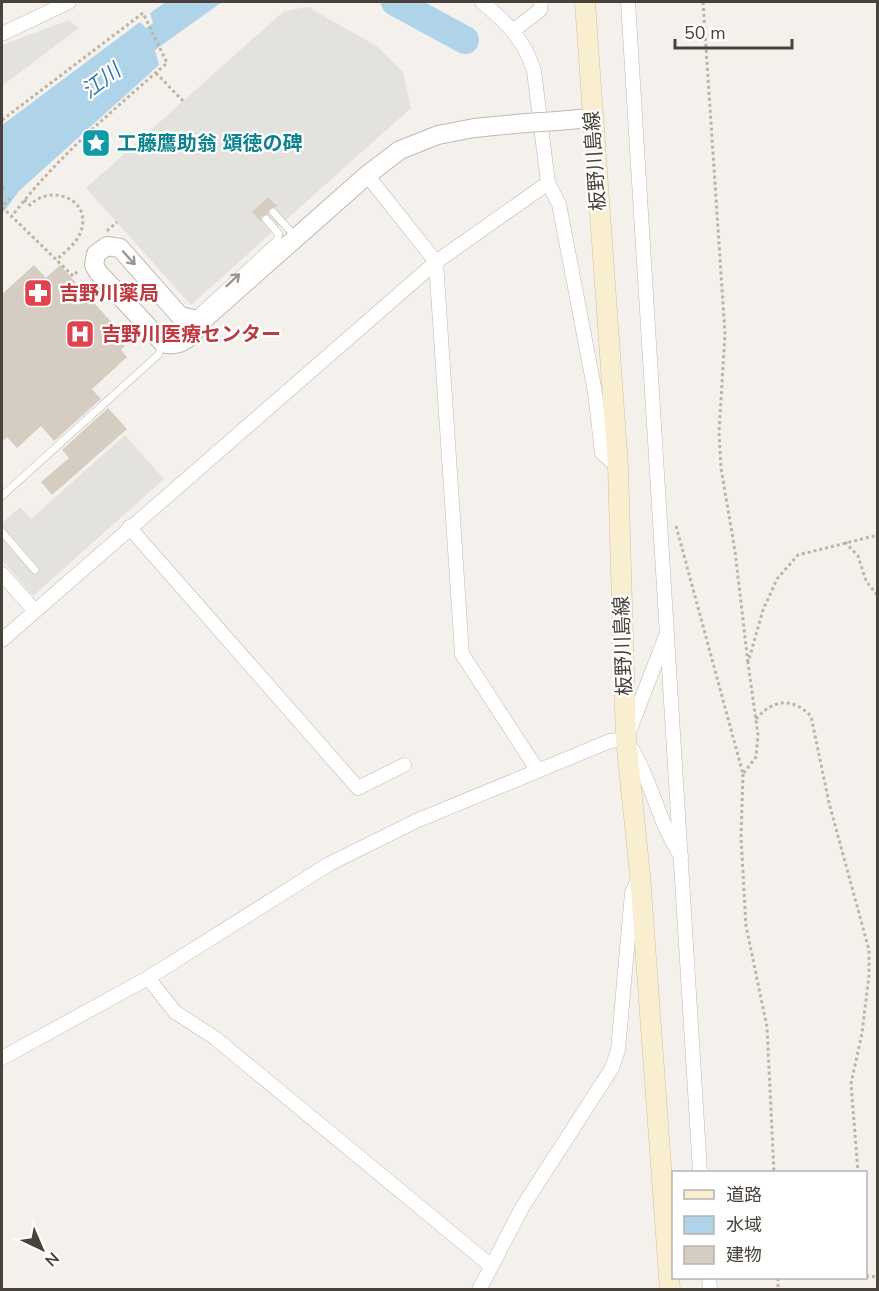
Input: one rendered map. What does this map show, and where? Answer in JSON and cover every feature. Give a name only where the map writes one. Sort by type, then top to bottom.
[{"type":"main road","name":"板野川島線","points":[[585,2],[591,118],[618,467],[626,740],[640,875],[670,1290]]},
{"type":"street","points":[[2,34],[69,2]]},
{"type":"street","points":[[482,2],[514,30],[530,57],[534,71],[548,183],[559,204],[595,392],[602,453],[618,467]]},
{"type":"street","points":[[514,30],[540,10],[541,2]]},
{"type":"street","points":[[628,2],[700,1171]]},
{"type":"street","points":[[196,321],[296,238],[367,175],[400,150],[419,140],[474,128],[591,118]]},
{"type":"street","points":[[367,175],[436,262],[462,654],[538,771]]},
{"type":"street","points":[[2,640],[129,527],[436,262],[548,183]]},
{"type":"street","points":[[111,245],[120,248],[180,316],[196,321],[197,330],[181,344],[163,343],[98,272],[94,259],[99,251],[111,245]]},
{"type":"street","points":[[129,527],[358,788],[404,765]]},
{"type":"street","points":[[2,574],[34,610]]},
{"type":"street","points":[[626,740],[667,633]]},
{"type":"street","points":[[2,1058],[148,978],[330,864],[416,821],[610,741],[626,740]]},
{"type":"street","points":[[626,740],[641,761],[668,836],[682,858]]},
{"type":"street","points":[[479,1290],[490,1265],[523,1206],[612,1068],[618,1050],[632,892],[640,875]]},
{"type":"street","points":[[148,978],[175,1012],[215,1038],[490,1265]]},
{"type":"lane","points":[[273,212],[296,238]]},
{"type":"lane","points":[[196,321],[277,240],[279,234],[266,219]]},
{"type":"lane","points":[[2,496],[158,355],[163,343]]},
{"type":"lane","points":[[2,532],[35,570]]},
{"type":"path","points":[[703,2],[725,334],[719,433],[721,468],[735,551],[758,735],[756,757],[743,774]]},
{"type":"path","points":[[2,120],[143,13],[167,63],[84,137],[37,183],[12,216]]},
{"type":"path","points":[[156,73],[183,101]]},
{"type":"path","points":[[24,200],[30,205],[40,197],[55,194],[64,196],[77,206],[82,218],[81,233],[56,260]]},
{"type":"path","points":[[10,198],[2,207],[56,260],[73,276],[82,268]]},
{"type":"path","points":[[660,509],[672,511],[743,774],[741,837],[746,926],[767,1027],[774,1171]]},
{"type":"path","points":[[748,663],[763,610],[777,579],[798,555],[809,550],[878,535]]},
{"type":"path","points":[[845,543],[858,556],[870,588],[878,596]]},
{"type":"path","points":[[756,719],[765,709],[783,702],[802,707],[811,716],[829,803],[868,950],[869,975],[862,1033],[851,1084],[858,1171]]},
{"type":"shaded area","points":[[308,7],[378,47],[403,72],[411,108],[191,305],[86,188],[284,11]]},
{"type":"shaded area","points":[[69,20],[79,28],[2,86],[2,45]]},
{"type":"shaded area","points":[[125,435],[164,479],[33,596],[2,560],[2,523],[20,507],[31,519]]},
{"type":"water","points":[[166,2],[222,2],[155,50],[159,65],[19,191],[2,214],[2,125],[140,22],[146,28],[153,23],[150,13]]},
{"type":"building","points":[[268,197],[278,207],[270,208],[268,214],[261,217],[261,222],[252,212]]},
{"type":"building","points":[[34,265],[46,278],[60,265],[124,336],[120,340],[125,346],[121,350],[127,357],[92,389],[101,399],[54,441],[41,426],[17,448],[7,437],[2,442],[2,294]]},
{"type":"building","points":[[108,408],[127,429],[52,495],[41,482],[69,458],[62,450]]},
{"type":"waterway","name":"江川","points":[[395,2],[465,40]]},
{"type":"place","name":"工藤鷹助翁 頌徳の碑","points":[[96,143]]},
{"type":"place","name":"吉野川薬局","points":[[38,293]]},
{"type":"place","name":"吉野川医療センター","points":[[80,334]]}]
